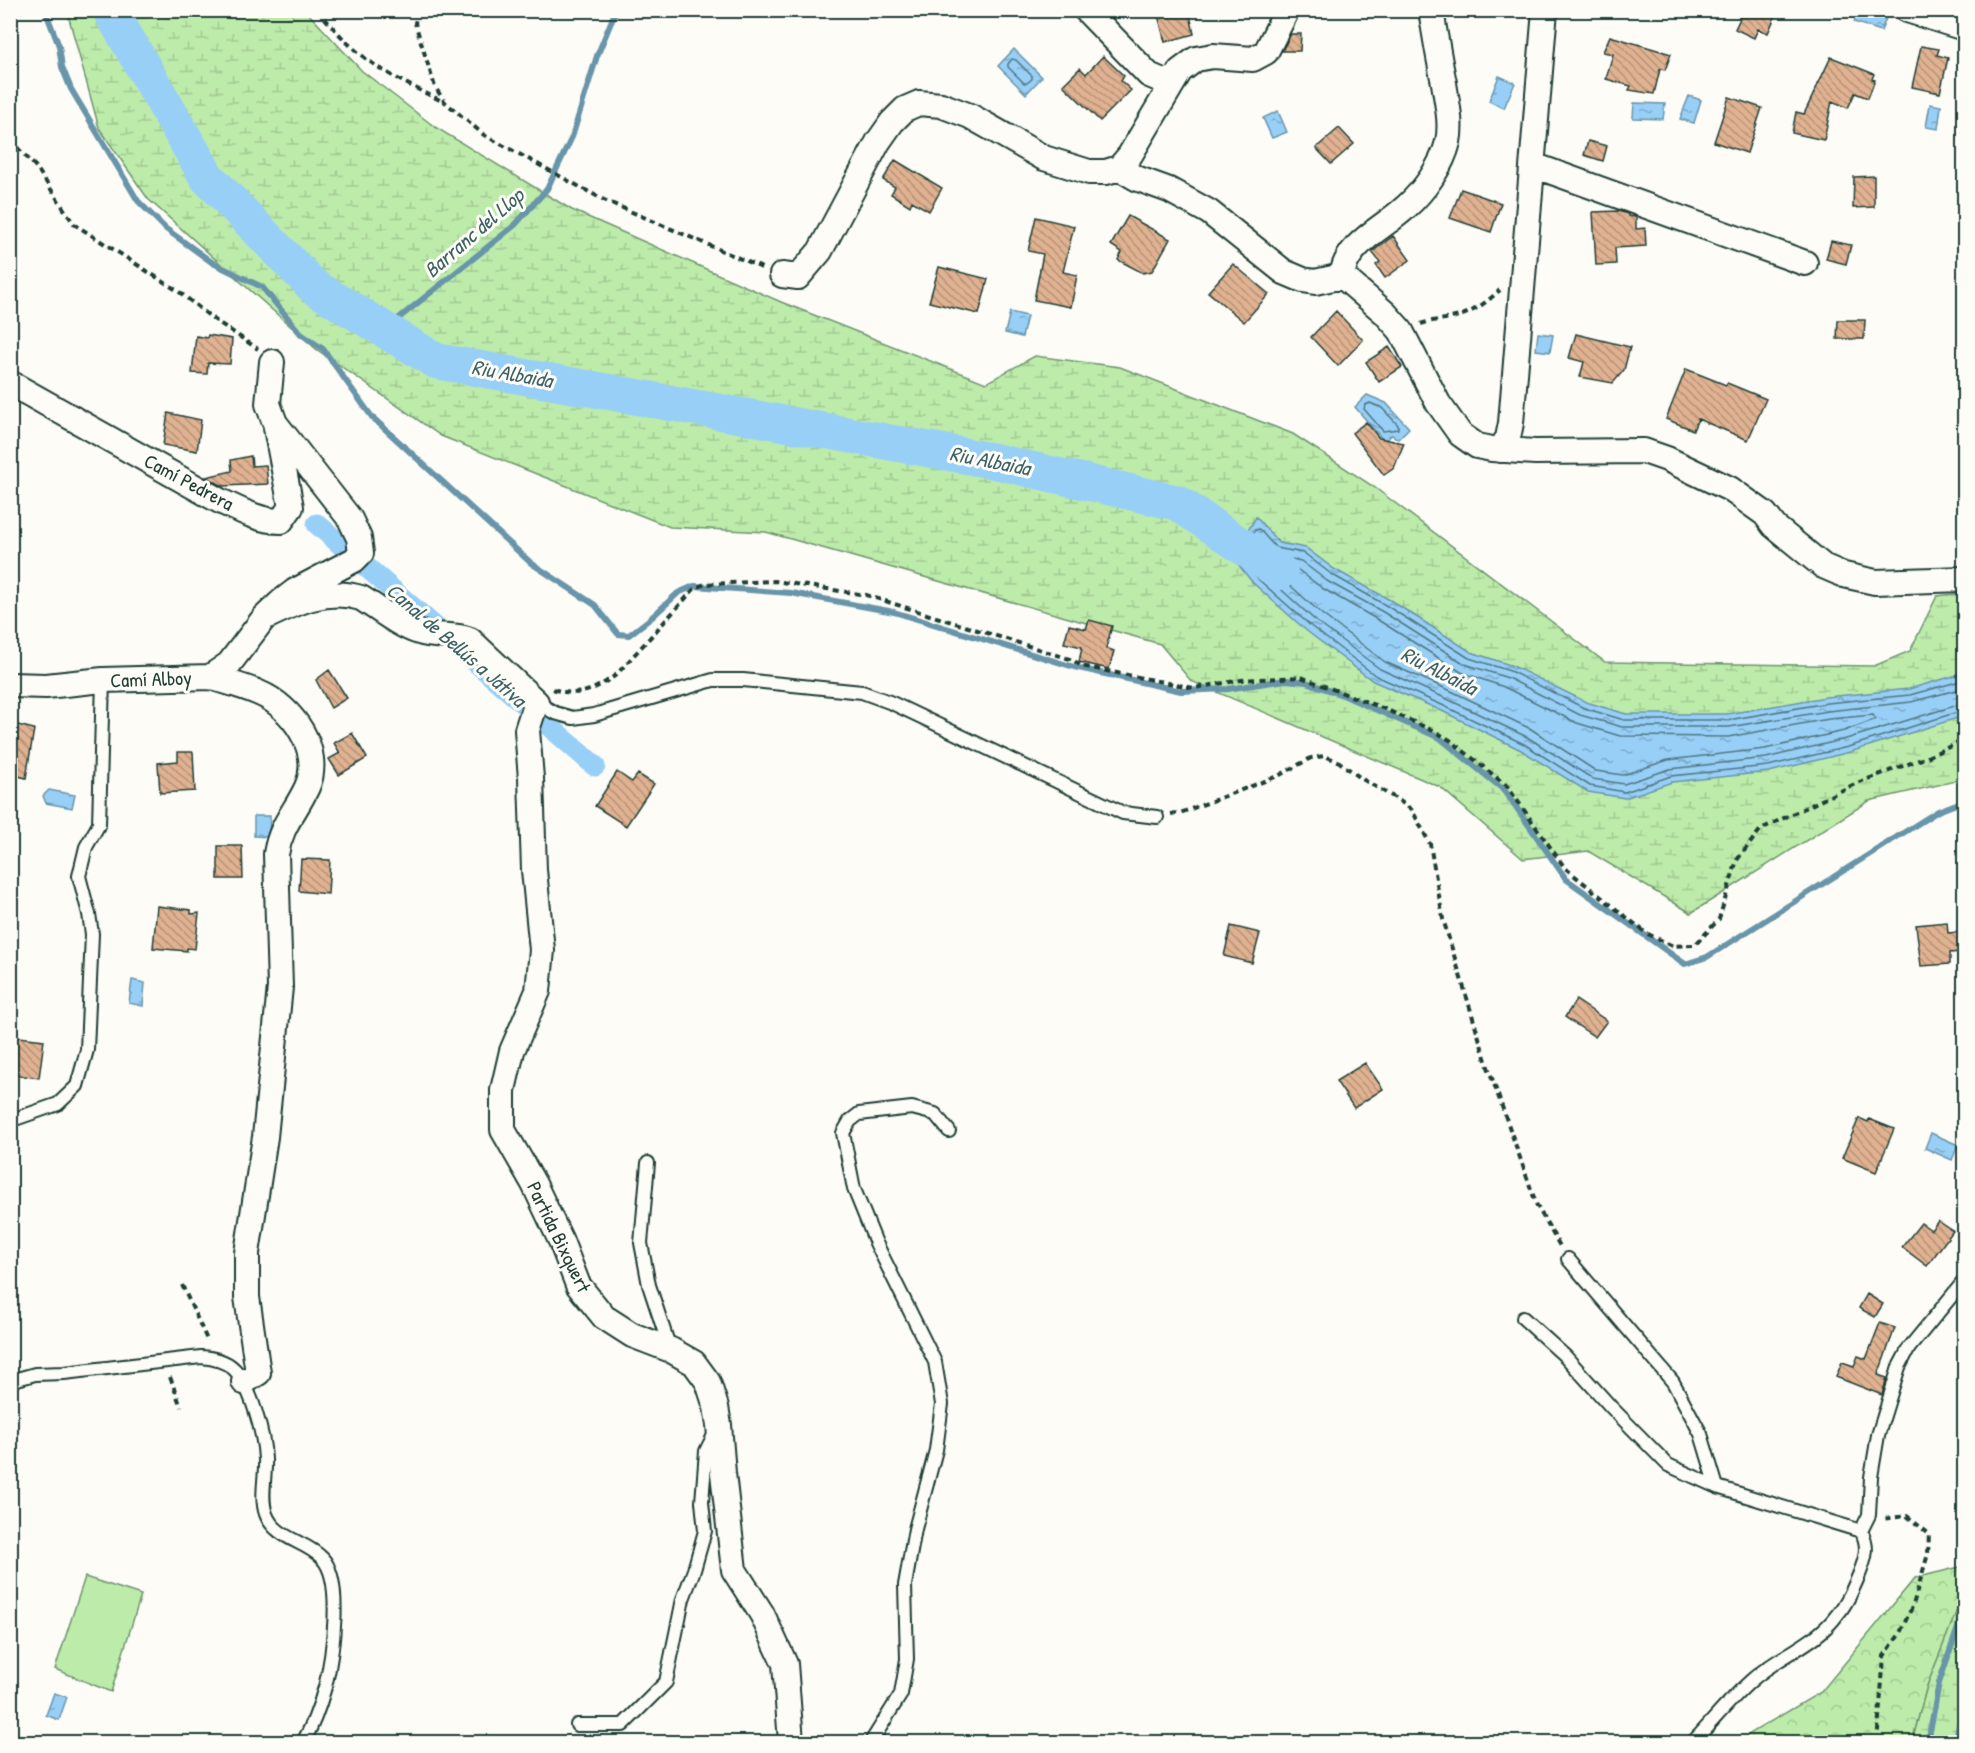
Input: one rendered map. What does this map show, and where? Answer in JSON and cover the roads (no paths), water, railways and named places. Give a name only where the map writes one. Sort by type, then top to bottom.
[{"type":"street","points":[[1086,10],[1149,75],[1163,81],[1174,79]]},
{"type":"street","points":[[782,275],[798,277],[820,251],[878,142],[892,122],[905,109],[919,103],[941,105],[970,116],[1044,158],[1089,172],[1106,172],[1119,168],[1130,155],[1180,71],[1196,59],[1214,56],[1253,59],[1266,52],[1287,10]]},
{"type":"street","points":[[1342,276],[1343,264],[1351,253],[1406,208],[1443,159],[1450,122],[1431,10]]},
{"type":"street","points":[[1500,450],[1508,438],[1511,423],[1545,10]]},
{"type":"street","points":[[1907,10],[1965,28]]},
{"type":"street","points":[[1533,165],[1805,263]]},
{"type":"street","points":[[1119,168],[1136,178],[1169,190],[1209,212],[1284,272],[1315,282],[1342,276]]},
{"type":"street","points":[[1342,276],[1385,313],[1402,334],[1438,403],[1460,434],[1477,446],[1535,452],[1644,451],[1730,489],[1766,514],[1774,526],[1823,566],[1844,575],[1875,582],[1965,579]]},
{"type":"street","points":[[264,618],[295,591],[354,560],[361,553],[359,538],[350,519],[275,423],[268,404],[272,362]]},
{"type":"street","name":"Camí Pedrera","points":[[10,383],[218,500],[252,515],[271,521],[280,521],[291,507],[275,423]]},
{"type":"street","points":[[264,618],[300,600],[339,593],[351,595],[361,598],[417,631],[429,635],[462,637],[470,640],[544,695]]},
{"type":"street","name":"Camí Alboy","points":[[10,685],[46,686],[103,681],[210,677],[229,664],[264,618]]},
{"type":"street","points":[[210,677],[260,693],[274,701],[302,731],[311,756],[307,787],[285,822],[276,854],[280,987],[265,1137],[247,1253],[247,1297],[258,1373],[239,1375]]},
{"type":"street","name":"Partida Bixquert","points":[[544,695],[527,730],[534,870],[542,950],[537,991],[512,1051],[503,1090],[503,1130],[534,1184],[561,1241],[578,1285],[604,1317],[632,1335],[671,1350],[694,1363],[708,1382],[719,1425],[734,1570],[762,1614],[784,1664],[791,1743]]},
{"type":"lane","points":[[544,695],[555,713],[573,718],[594,715],[713,680],[743,680],[828,687],[862,693],[892,703],[1123,813],[1157,817]]},
{"type":"lane","points":[[18,1118],[58,1104],[77,1086],[87,1050],[92,934],[79,876],[86,847],[99,824],[103,681]]},
{"type":"lane","points":[[872,1743],[901,1694],[907,1659],[905,1585],[915,1528],[936,1450],[942,1404],[935,1362],[876,1243],[854,1189],[843,1133],[850,1121],[859,1114],[912,1108],[935,1113],[949,1131]]},
{"type":"lane","points":[[648,1163],[641,1243],[649,1285],[671,1350]]},
{"type":"lane","points":[[1568,1258],[1673,1382],[1701,1434],[1717,1486]]},
{"type":"lane","points":[[1861,1532],[1869,1515],[1871,1477],[1878,1435],[1899,1367],[1910,1348],[1965,1281]]},
{"type":"lane","points":[[1523,1318],[1566,1357],[1668,1465],[1717,1486],[1861,1532],[1866,1539],[1863,1564],[1851,1594],[1837,1616],[1816,1636],[1762,1670],[1741,1689],[1693,1743]]},
{"type":"lane","points":[[10,1381],[35,1374],[201,1357],[217,1359],[239,1375],[258,1421],[265,1458],[266,1513],[272,1526],[318,1554],[325,1561],[333,1578],[335,1598],[332,1644],[325,1688],[303,1743]]},
{"type":"lane","points":[[577,1725],[623,1725],[666,1682],[683,1599],[705,1531],[702,1502],[706,1450],[719,1425]]},
{"type":"water","points":[[1858,11],[1886,18],[1881,31],[1854,22]]},
{"type":"water","points":[[1014,49],[1042,77],[1026,94],[998,66]]},
{"type":"water","points":[[1499,76],[1515,83],[1504,108],[1489,101]]},
{"type":"water","points":[[1689,96],[1701,100],[1694,123],[1680,119]]},
{"type":"water","points":[[1634,103],[1665,104],[1663,119],[1633,118]]},
{"type":"water","points":[[1930,104],[1941,106],[1938,129],[1926,127]]},
{"type":"water","points":[[1278,111],[1287,132],[1272,138],[1263,118]]},
{"type":"water","points":[[1010,312],[1027,316],[1022,337],[1005,333]]},
{"type":"water","points":[[1538,333],[1553,335],[1550,352],[1536,350]]},
{"type":"water","points":[[1367,395],[1386,403],[1409,428],[1398,439],[1392,435],[1384,441],[1355,407]]},
{"type":"water","points":[[1256,517],[1279,543],[1306,548],[1334,569],[1390,600],[1471,652],[1513,666],[1586,702],[1626,714],[1727,714],[1826,697],[1909,689],[1964,673],[1964,716],[1850,752],[1769,772],[1672,782],[1625,798],[1588,792],[1521,750],[1440,710],[1373,681],[1308,632],[1253,583],[1232,557]]},
{"type":"water","points":[[49,790],[75,795],[72,808],[46,803],[43,796]]},
{"type":"water","points":[[254,816],[270,816],[269,837],[254,836]]},
{"type":"water","points":[[132,980],[145,983],[143,1006],[129,1003]]},
{"type":"water","points":[[1931,1133],[1958,1145],[1952,1160],[1925,1148]]},
{"type":"water","points":[[1964,1692],[1964,1742],[1953,1742]]},
{"type":"water","points":[[54,1693],[67,1697],[59,1720],[46,1715]]},
{"type":"waterway","points":[[45,10],[59,46],[62,67],[71,89],[138,201],[166,229],[213,263],[262,287],[301,334],[323,349],[372,417],[531,563],[595,605],[618,634],[629,635],[678,593],[694,586],[791,593],[894,612],[1074,667],[1181,691],[1228,689],[1286,680],[1306,682],[1345,696],[1440,738],[1505,791],[1566,879],[1685,964],[1707,957],[1938,811],[1964,801]]},
{"type":"waterway","name":"Riu Albaida","points":[[110,10],[207,177],[314,287],[436,361],[994,461],[1178,503],[1280,572]]},
{"type":"waterway","name":"Barranc del Llop","points":[[384,330],[515,225],[547,189],[572,137],[597,56],[616,10]]},
{"type":"waterway","name":"Canal de Bellús a Játiva","points":[[317,524],[595,766]]},
{"type":"waterway","points":[[1928,1742],[1939,1683],[1964,1610]]}]
